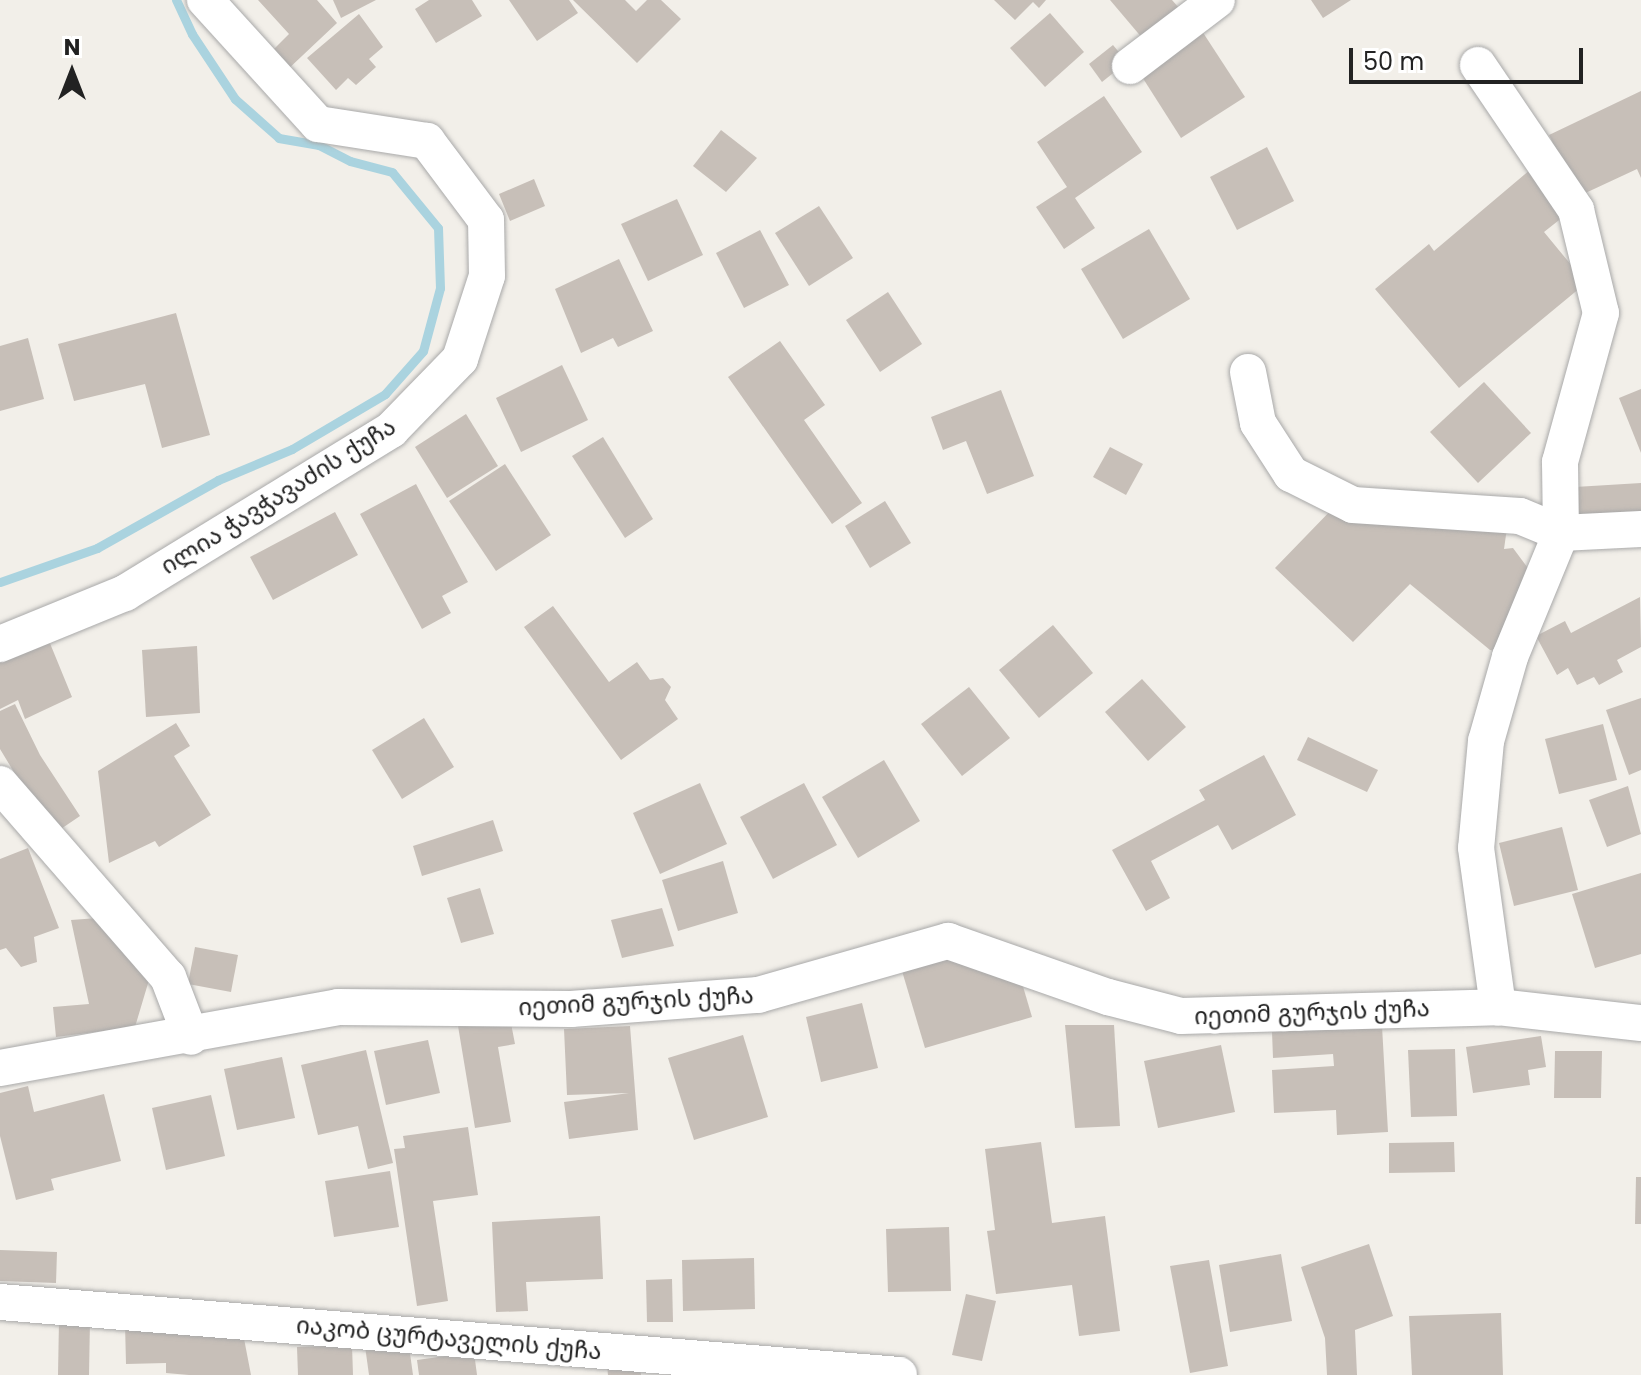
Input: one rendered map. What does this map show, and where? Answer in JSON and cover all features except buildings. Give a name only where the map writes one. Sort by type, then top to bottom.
[{"type":"street","name":"ილია ჭავჭავაძის ქუჩა","points":[[0,644],[125,593],[391,430],[460,359],[483,290],[486,220],[427,141],[318,124],[205,0]]},
{"type":"street","points":[[1130,66],[1217,0]]},
{"type":"street","points":[[1478,65],[1576,210],[1601,313],[1560,462],[1561,533],[1510,657],[1486,741],[1476,848],[1498,1007]]},
{"type":"street","points":[[1248,372],[1258,423],[1291,474],[1353,505],[1520,516],[1561,533],[1641,529]]},
{"type":"street","points":[[0,784],[168,977],[191,1037]]},
{"type":"street","name":"იეთიმ გურჯის ქუჩა","points":[[0,1068],[191,1037],[338,1007],[571,1009],[758,995],[948,941],[1108,997],[1181,1016],[1498,1007],[1641,1023]]},
{"type":"street","name":"იაკობ ცურტაველის ქუჩა","points":[[0,1302],[899,1375]]},
{"type":"waterway","points":[[0,582],[97,548],[218,480],[292,449],[385,394],[423,351],[440,288],[438,228],[392,172],[350,161],[319,145],[279,138],[235,99],[192,34],[176,0]]}]
